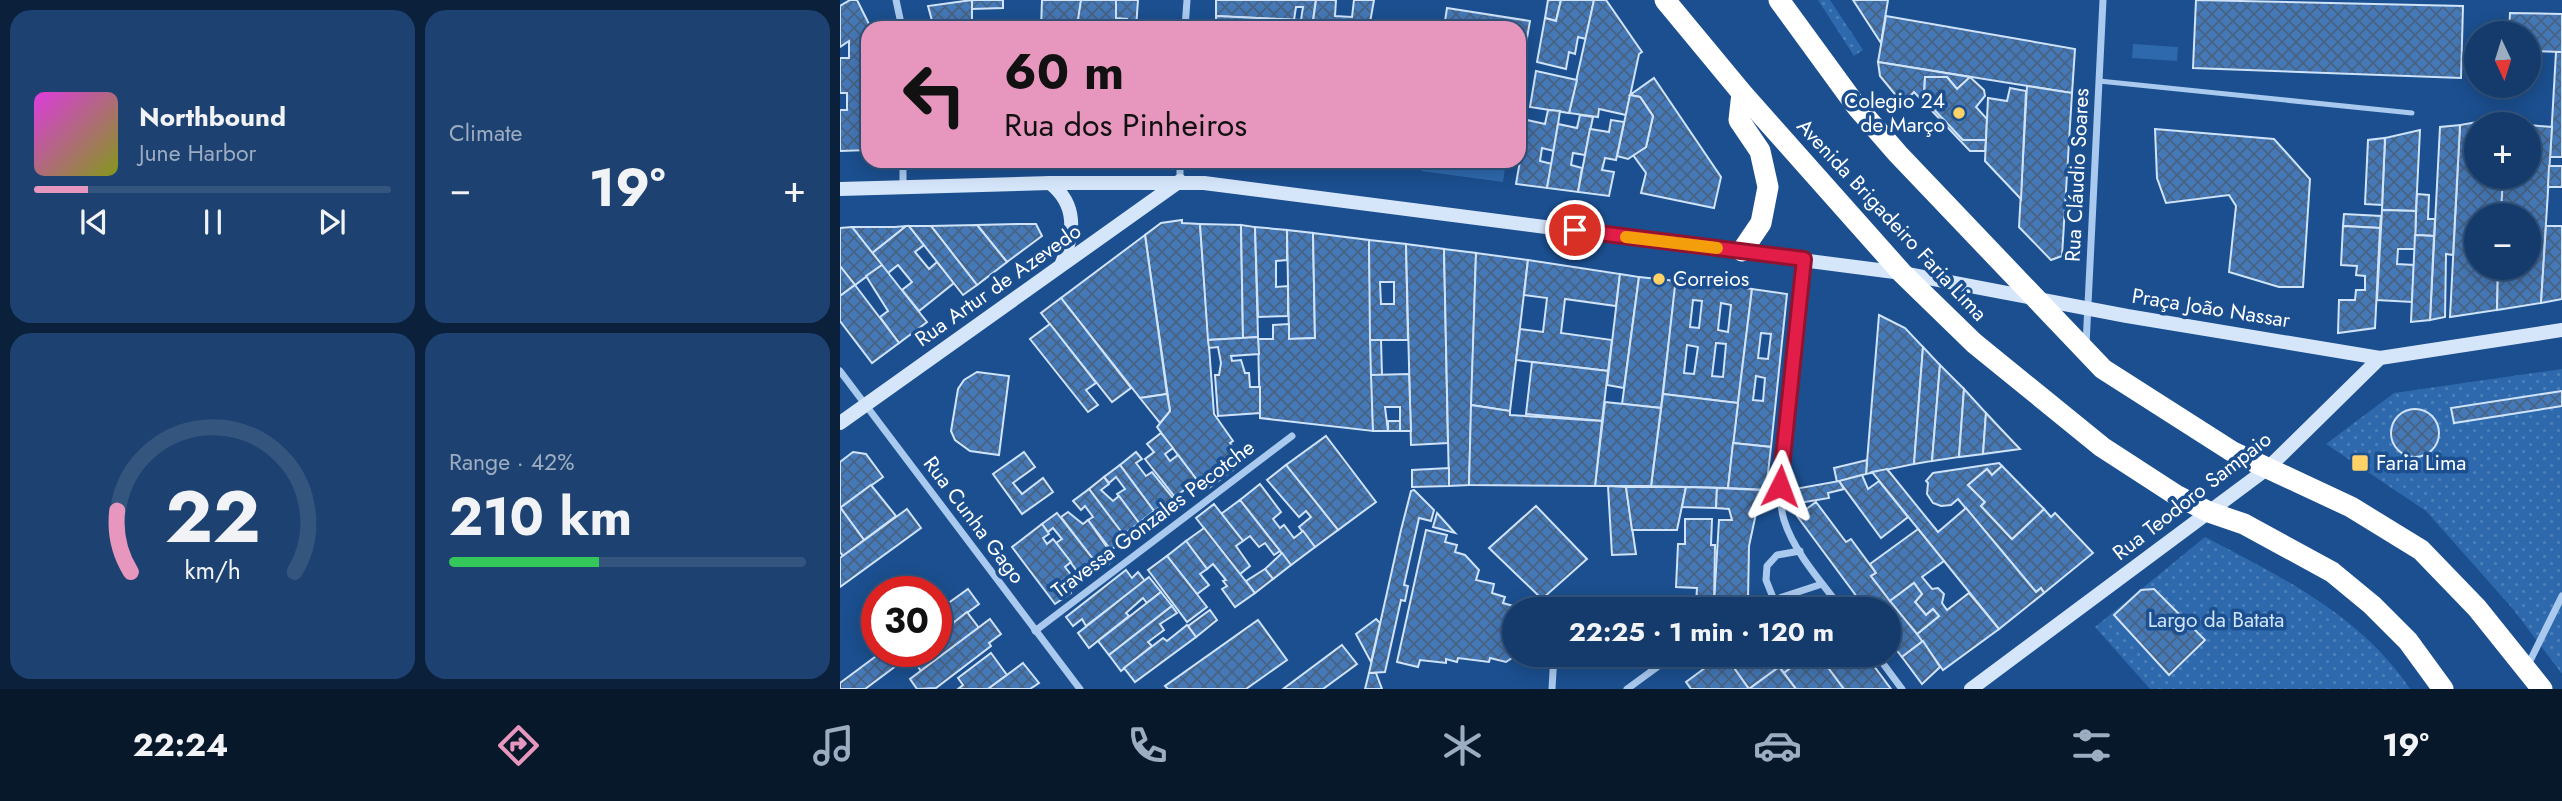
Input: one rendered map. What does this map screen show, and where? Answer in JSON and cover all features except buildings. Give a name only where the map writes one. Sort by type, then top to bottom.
[{"type":"highway","name":"Avenida Brigadeiro Faria Lima","points":[[1665,0],[1742,93],[1902,273],[1974,342],[2102,447],[2176,495],[2208,512],[2254,529],[2332,572],[2372,605],[2408,641],[2443,689]]},
{"type":"highway","points":[[1779,0],[1857,107],[1898,155],[2103,369],[2138,395],[2233,453],[2351,507],[2421,550],[2477,608],[2542,689]]},
{"type":"highway","points":[[1742,93],[1739,120],[1760,151],[1768,187],[1761,223],[1742,251]]},
{"type":"main road","name":"Praça João Nassar","points":[[840,188],[1180,181],[1902,273],[2380,358]]},
{"type":"main road","name":"Rua Artur de Azevedo","points":[[840,423],[1180,181]]},
{"type":"main road","points":[[1050,183],[1064,195],[1073,226],[1072,240],[1062,265]]},
{"type":"main road","points":[[2380,358],[2562,330]]},
{"type":"main road","name":"Rua Teodoro Sampaio","points":[[1980,686],[2268,468],[2380,358]]},
{"type":"street","points":[[896,0],[900,21]]},
{"type":"street","points":[[1185,21],[1186,0]]},
{"type":"street","name":"Rua Cláudio Soares","points":[[2086,352],[2103,0]]},
{"type":"street","points":[[903,168],[903,185]]},
{"type":"street","points":[[1180,168],[1180,181]]},
{"type":"street","points":[[1804,259],[1780,486],[1784,520],[1800,551],[1832,597]]},
{"type":"street","name":"Rua Cunha Gago","points":[[840,371],[1080,689]]},
{"type":"street","name":"Travessa Gonzales Pecotche","points":[[1035,631],[1293,436]]},
{"type":"street","points":[[1772,597],[1766,580],[1767,566],[1777,555],[1800,551]]},
{"type":"street","points":[[1782,597],[1822,584]]},
{"type":"street","points":[[2526,668],[2562,596]]},
{"type":"street","points":[[1552,689],[1554,667]]},
{"type":"street","points":[[1626,689],[1657,667]]},
{"type":"street","points":[[1886,667],[1902,689]]},
{"type":"lane","points":[[2099,81],[2412,113]]},
{"type":"green space","points":[[1818,0],[1830,0],[1863,50],[1854,56]]},
{"type":"green space","points":[[2133,44],[2178,47],[2177,61],[2132,58]]},
{"type":"green space","points":[[1422,168],[1505,168],[1503,182],[1421,171]]},
{"type":"green space","points":[[2562,369],[2562,674],[2513,609],[2426,511],[2326,444],[2394,393]]},
{"type":"green space","name":"Largo da Batata","points":[[2205,537],[2290,583],[2344,619],[2390,663],[2410,689],[2150,689],[2095,627]]},
{"type":"slow traffic","points":[[1626,237],[1717,248]]},
{"type":"place","name":"Colegio 24 de Março","points":[[1959,113]]},
{"type":"place","name":"Correios","points":[[1659,279]]},
{"type":"place","name":"Faria Lima","points":[[2360,463]]},
{"type":"route","points":[[1575,230],[1804,259],[1780,486]]}]
